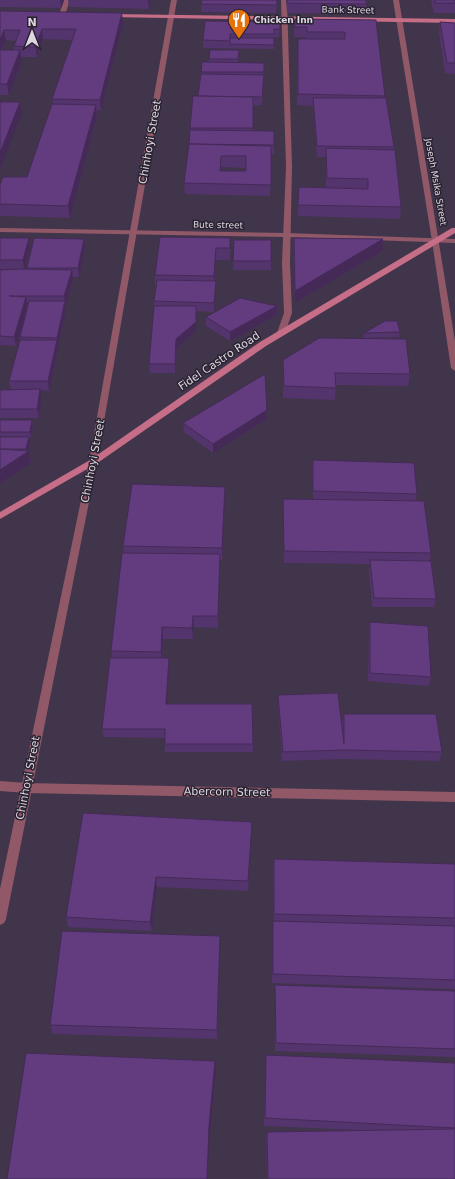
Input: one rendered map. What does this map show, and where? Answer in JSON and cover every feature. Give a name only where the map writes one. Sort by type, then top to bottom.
[{"type":"main road","points":[[54,15],[70,15]]},
{"type":"main road","name":"Bank Street","points":[[101,16],[172,16],[455,22]]},
{"type":"main road","name":"Fidel Castro Road","points":[[0,516],[93,462],[281,333],[455,230]]},
{"type":"street","points":[[62,15],[67,0]]},
{"type":"street","name":"Chinhoyi Street","points":[[0,919],[93,462],[174,0]]},
{"type":"street","points":[[281,333],[288,313],[286,235],[288,151],[287,71],[284,0]]},
{"type":"street","name":"Joseph Msika Street","points":[[396,0],[436,241],[455,368]]},
{"type":"street","name":"Bute street","points":[[0,230],[286,235],[436,241]]},
{"type":"street","points":[[436,241],[455,241]]},
{"type":"street","name":"Abercorn Street","points":[[0,786],[26,788],[455,797]]},
{"type":"shaded area","points":[[0,0],[455,0],[455,1179],[0,1179]]},
{"type":"building","points":[[202,0],[277,0],[277,5],[201,4]]},
{"type":"building","points":[[287,0],[366,0],[366,4],[287,3]]},
{"type":"building","points":[[435,0],[455,0],[455,3],[435,3]]},
{"type":"building","points":[[0,11],[122,13],[100,100],[52,99],[76,29],[42,29],[35,47],[14,46],[20,30],[4,30],[0,40]]},
{"type":"building","points":[[295,19],[376,20],[385,96],[298,94],[298,39],[345,39],[345,32],[307,32],[307,27],[295,27]]},
{"type":"building","points":[[205,21],[280,22],[280,29],[274,29],[274,34],[230,34],[230,41],[203,40]]},
{"type":"building","points":[[440,22],[455,23],[455,63],[447,63]]},
{"type":"building","points":[[230,38],[274,38],[274,45],[230,44]]},
{"type":"building","points":[[0,50],[20,50],[7,84],[0,84]]},
{"type":"building","points":[[210,50],[239,50],[238,59],[209,59]]},
{"type":"building","points":[[202,62],[264,63],[264,72],[201,72]]},
{"type":"building","points":[[201,74],[264,75],[262,97],[198,96]]},
{"type":"building","points":[[193,96],[253,97],[253,128],[190,128]]},
{"type":"building","points":[[313,98],[386,98],[394,147],[317,146]]},
{"type":"building","points":[[0,102],[20,102],[0,153]]},
{"type":"building","points":[[52,104],[96,105],[68,206],[0,204],[0,185],[3,177],[27,177]]},
{"type":"building","points":[[190,130],[274,131],[274,145],[189,144]]},
{"type":"building","points":[[189,144],[271,146],[271,185],[184,183]],"holes":[[[221,156],[246,156],[246,171],[220,171]]]},
{"type":"building","points":[[326,148],[395,150],[401,207],[298,205],[299,187],[368,189],[368,179],[327,178]]},
{"type":"building","points":[[160,237],[230,238],[230,248],[216,248],[214,276],[155,275]]},
{"type":"building","points":[[0,238],[29,238],[23,260],[0,260]]},
{"type":"building","points":[[34,238],[84,239],[78,268],[27,268]]},
{"type":"building","points":[[294,238],[383,239],[295,291]]},
{"type":"building","points":[[234,240],[271,240],[271,261],[233,261]]},
{"type":"building","points":[[0,270],[72,270],[64,296],[9,296],[26,297],[14,337],[0,336]]},
{"type":"building","points":[[157,280],[216,281],[214,303],[154,301]]},
{"type":"building","points":[[240,298],[277,306],[230,332],[206,317]]},
{"type":"building","points":[[29,301],[65,301],[57,338],[20,337]]},
{"type":"building","points":[[154,306],[196,306],[196,322],[176,339],[175,364],[149,364]]},
{"type":"building","points":[[385,321],[397,321],[400,332],[364,333]]},
{"type":"building","points":[[319,338],[406,339],[410,374],[335,373],[336,388],[284,386],[283,360]]},
{"type":"building","points":[[20,340],[57,340],[48,381],[9,381]]},
{"type":"building","points":[[265,374],[267,410],[213,444],[183,423]]},
{"type":"building","points":[[40,389],[37,409],[0,409],[0,390]]},
{"type":"building","points":[[0,420],[32,420],[30,432],[0,432]]},
{"type":"building","points":[[0,437],[29,437],[26,449],[0,449]]},
{"type":"building","points":[[0,449],[29,451],[0,470]]},
{"type":"building","points":[[313,460],[414,463],[417,494],[313,491]]},
{"type":"building","points":[[132,484],[225,487],[222,548],[123,546]]},
{"type":"building","points":[[283,499],[424,501],[431,553],[284,551]]},
{"type":"building","points":[[122,553],[220,554],[218,616],[193,616],[192,628],[162,627],[161,652],[111,651]]},
{"type":"building","points":[[370,560],[431,561],[436,599],[374,598]]},
{"type":"building","points":[[370,622],[428,626],[431,677],[370,673]]},
{"type":"building","points":[[110,658],[169,658],[166,704],[252,704],[253,744],[165,744],[165,729],[102,729]]},
{"type":"building","points":[[338,693],[344,744],[344,714],[436,714],[442,752],[345,750],[283,752],[278,695]]},
{"type":"building","points":[[83,813],[252,822],[248,881],[156,877],[150,922],[66,917]]},
{"type":"building","points":[[274,859],[455,864],[455,918],[274,914]]},
{"type":"building","points":[[273,921],[455,926],[455,980],[273,974]]},
{"type":"building","points":[[62,931],[220,936],[217,1030],[50,1025]]},
{"type":"building","points":[[275,985],[455,991],[455,1049],[276,1043]]},
{"type":"building","points":[[26,1053],[215,1061],[209,1126],[207,1179],[7,1179]]},
{"type":"building","points":[[266,1055],[455,1063],[455,1128],[265,1118]]},
{"type":"building","points":[[455,1129],[455,1179],[268,1179],[267,1132]]},
{"type":"place","name":"Chicken Inn","points":[[239,40]]}]
